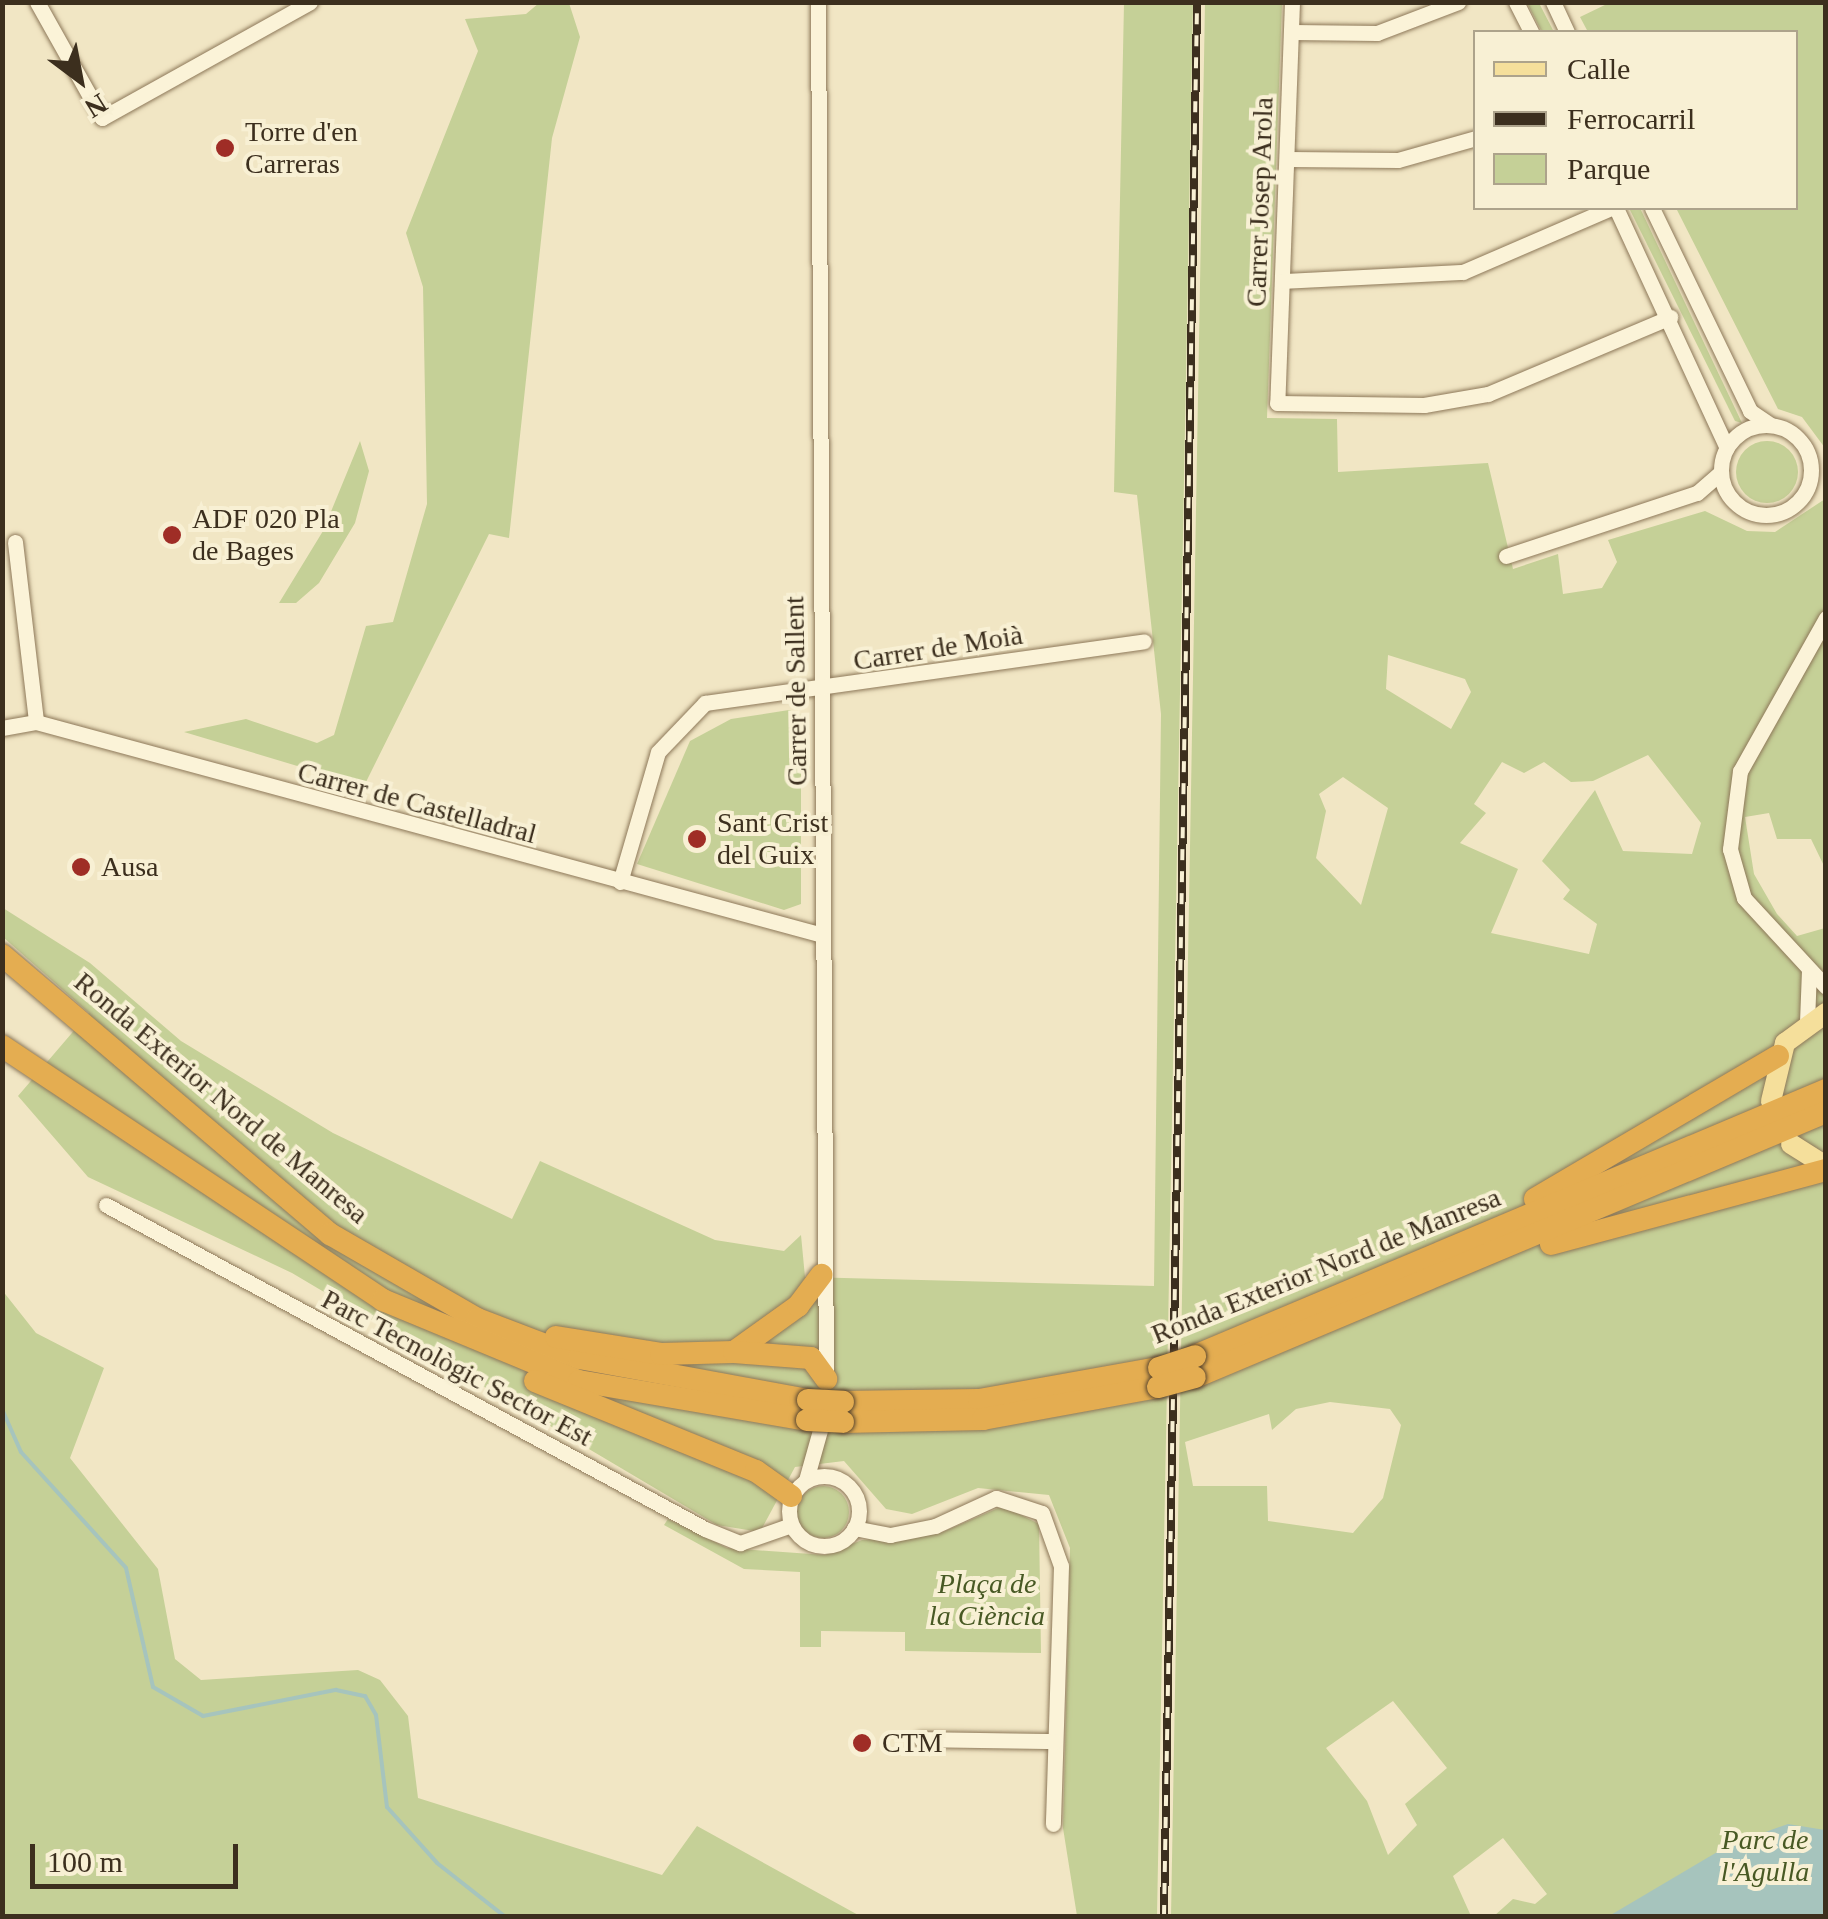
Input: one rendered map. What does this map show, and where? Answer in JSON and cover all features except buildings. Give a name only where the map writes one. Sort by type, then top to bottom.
[{"type":"highway","name":"Ronda Exterior Nord de Manresa","points":[[2,955],[330,1234],[477,1319],[578,1358],[808,1410]]},
{"type":"highway","name":"Ronda Exterior Nord de Manresa","points":[[2,1046],[383,1300],[579,1381],[808,1410],[983,1419],[1195,1367],[1490,1259],[1826,1112]]},
{"type":"highway","points":[[1426,1260],[1778,1056]]},
{"type":"highway","points":[[2,1060],[123,1126]]},
{"type":"highway","name":"Ronda Exterior Nord de Manresa","points":[[1195,1367],[1426,1260],[1826,1090]]},
{"type":"highway","points":[[1490,1259],[1826,1168]]},
{"type":"highway","points":[[734,1352],[798,1306],[821,1275]]},
{"type":"highway","points":[[383,1300],[440,1342],[798,1488]]},
{"type":"highway","points":[[477,1319],[660,1354],[734,1352],[810,1358],[826,1380]]},
{"type":"main road","points":[[1771,1101],[1778,1056],[1816,1018]]},
{"type":"main road","points":[[1791,1144],[1826,1168]]},
{"type":"street","points":[[37,2],[102,118],[310,2]]},
{"type":"street","name":"Carrer de Sallent","points":[[798,1488],[823,1438],[826,1380],[821,1275],[818,2]]},
{"type":"street","name":"Carrer Josep Arola","points":[[1292,2],[1277,403],[1424,405],[1488,394],[1670,317]]},
{"type":"street","points":[[1292,32],[1376,34],[1458,2]]},
{"type":"street","points":[[1516,2],[1529,30]]},
{"type":"street","points":[[1553,2],[1566,30]]},
{"type":"street","points":[[1287,160],[1398,160],[1473,139]]},
{"type":"street","points":[[1282,281],[1464,272],[1609,210]]},
{"type":"street","points":[[1615,210],[1670,317],[1727,448]]},
{"type":"street","points":[[1653,210],[1750,411],[1795,436],[1809,458],[1826,466]]},
{"type":"street","points":[[1506,556],[1697,492],[1721,472],[1727,448],[1748,428],[1771,425]]},
{"type":"street","points":[[1807,488],[1809,458]]},
{"type":"street","points":[[1721,472],[1732,498]]},
{"type":"street","points":[[1697,492],[1732,498],[1772,514],[1807,488],[1826,482]]},
{"type":"street","points":[[15,542],[36,722]]},
{"type":"street","points":[[1826,618],[1732,800],[1730,848],[1744,898],[1826,987]]},
{"type":"street","name":"Carrer de Moià","points":[[620,882],[658,752],[686,718],[732,694],[822,690],[1144,642]]},
{"type":"street","name":"Carrer de Castelladral","points":[[2,728],[36,722],[820,934]]},
{"type":"street","points":[[1810,970],[1816,1018]]},
{"type":"street","name":"Parc Tecnològic Sector Est","points":[[106,1205],[705,1528],[740,1542],[791,1525]]},
{"type":"street","name":"Carrer de Sallent","points":[[823,1438],[841,1480]]},
{"type":"street","points":[[854,1528],[858,1504],[841,1480],[798,1488],[791,1525],[825,1546],[854,1528],[890,1535],[935,1526],[996,1498],[1042,1513],[1061,1566],[1054,1824]]},
{"type":"street","points":[[921,1739],[1055,1741]]},
{"type":"green space","points":[[539,3],[569,3],[580,37],[552,138],[509,538],[489,534],[364,786],[184,732],[246,719],[317,743],[334,735],[366,626],[393,622],[427,504],[423,287],[406,233],[478,51],[465,19],[526,14]]},
{"type":"green space","points":[[1124,3],[1193,3],[1157,1916],[1077,1916],[1063,1828],[1070,1548],[1049,1495],[978,1488],[912,1514],[886,1509],[844,1461],[795,1467],[760,1532],[717,1525],[292,1273],[88,1177],[18,1096],[89,1013],[3,937],[3,908],[90,963],[181,1041],[333,1133],[512,1219],[540,1161],[715,1240],[784,1251],[801,1235],[805,1277],[1154,1286],[1161,714],[1137,495],[1114,492]]},
{"type":"green space","name":"Parc de l'Agulla","points":[[1205,3],[1282,3],[1267,418],[1337,419],[1338,472],[1488,463],[1513,569],[1558,554],[1563,594],[1602,588],[1617,562],[1608,540],[1705,511],[1747,531],[1775,532],[1825,499],[1825,868],[1811,839],[1777,839],[1769,813],[1745,817],[1754,874],[1777,914],[1797,936],[1825,928],[1825,1916],[1494,1916],[1513,1899],[1535,1904],[1547,1894],[1503,1838],[1453,1876],[1471,1916],[1171,1916]],"holes":[[[1388,655],[1465,679],[1471,692],[1451,729],[1386,689]],[[1648,755],[1701,823],[1692,854],[1623,851],[1595,790],[1542,861],[1570,890],[1563,899],[1597,924],[1589,954],[1491,933],[1518,869],[1460,843],[1486,813],[1474,804],[1502,762],[1524,773],[1544,762],[1571,782],[1593,781]],[[1343,777],[1388,808],[1361,905],[1316,858],[1326,811],[1319,794]],[[1330,1402],[1390,1409],[1401,1425],[1383,1498],[1353,1533],[1268,1521],[1267,1486],[1193,1486],[1185,1442],[1269,1414],[1272,1430],[1296,1409]],[[1393,1701],[1447,1768],[1405,1804],[1417,1825],[1388,1855],[1367,1801],[1326,1748]]]},
{"type":"green space","points":[[1527,3],[1539,3],[1553,30],[1541,30]]},
{"type":"green space","points":[[1609,3],[1825,3],[1825,448],[1802,417],[1778,409],[1677,210],[1798,210],[1798,30],[1587,30],[1580,17]]},
{"type":"green space","points":[[1630,210],[1641,210],[1742,423],[1735,421]]},
{"type":"green space","points":[[360,441],[369,471],[355,523],[319,583],[296,603],[279,603],[323,531]]},
{"type":"green space","points":[[1767,441],[1789,450],[1798,472],[1789,494],[1767,503],[1745,494],[1736,472],[1745,450]]},
{"type":"green space","points":[[789,710],[801,715],[801,904],[784,910],[637,864],[690,741],[731,719]]},
{"type":"green space","points":[[2,1290],[36,1333],[104,1368],[70,1458],[158,1569],[175,1659],[201,1680],[358,1670],[380,1680],[408,1716],[418,1798],[662,1875],[697,1826],[860,1916],[3,1916]]},
{"type":"green space","points":[[823,1486],[842,1493],[849,1512],[842,1531],[823,1538],[804,1531],[797,1512],[804,1493]]},
{"type":"green space","name":"Plaça de la Ciència","points":[[1003,1506],[1039,1524],[1041,1653],[905,1651],[905,1632],[821,1631],[821,1647],[800,1647],[800,1572],[744,1569],[664,1525],[668,1519],[727,1548],[825,1555],[862,1540],[938,1534]]},
{"type":"water","points":[[1788,1824],[1825,1830],[1825,1916],[1609,1916],[1729,1845]]},
{"type":"waterway","points":[[2,1409],[21,1452],[126,1568],[153,1687],[203,1716],[336,1690],[365,1696],[376,1715],[387,1807],[437,1863],[504,1916]]},
{"type":"railway","points":[[1164,1916],[1197,2]]},
{"type":"place","name":"Torre d'en Carreras","points":[[225,148]]},
{"type":"place","name":"ADF 020 Pla de Bages","points":[[172,535]]},
{"type":"place","name":"Sant Crist del Guix","points":[[697,839]]},
{"type":"place","name":"Ausa","points":[[81,867]]},
{"type":"place","name":"CTM","points":[[862,1743]]}]
